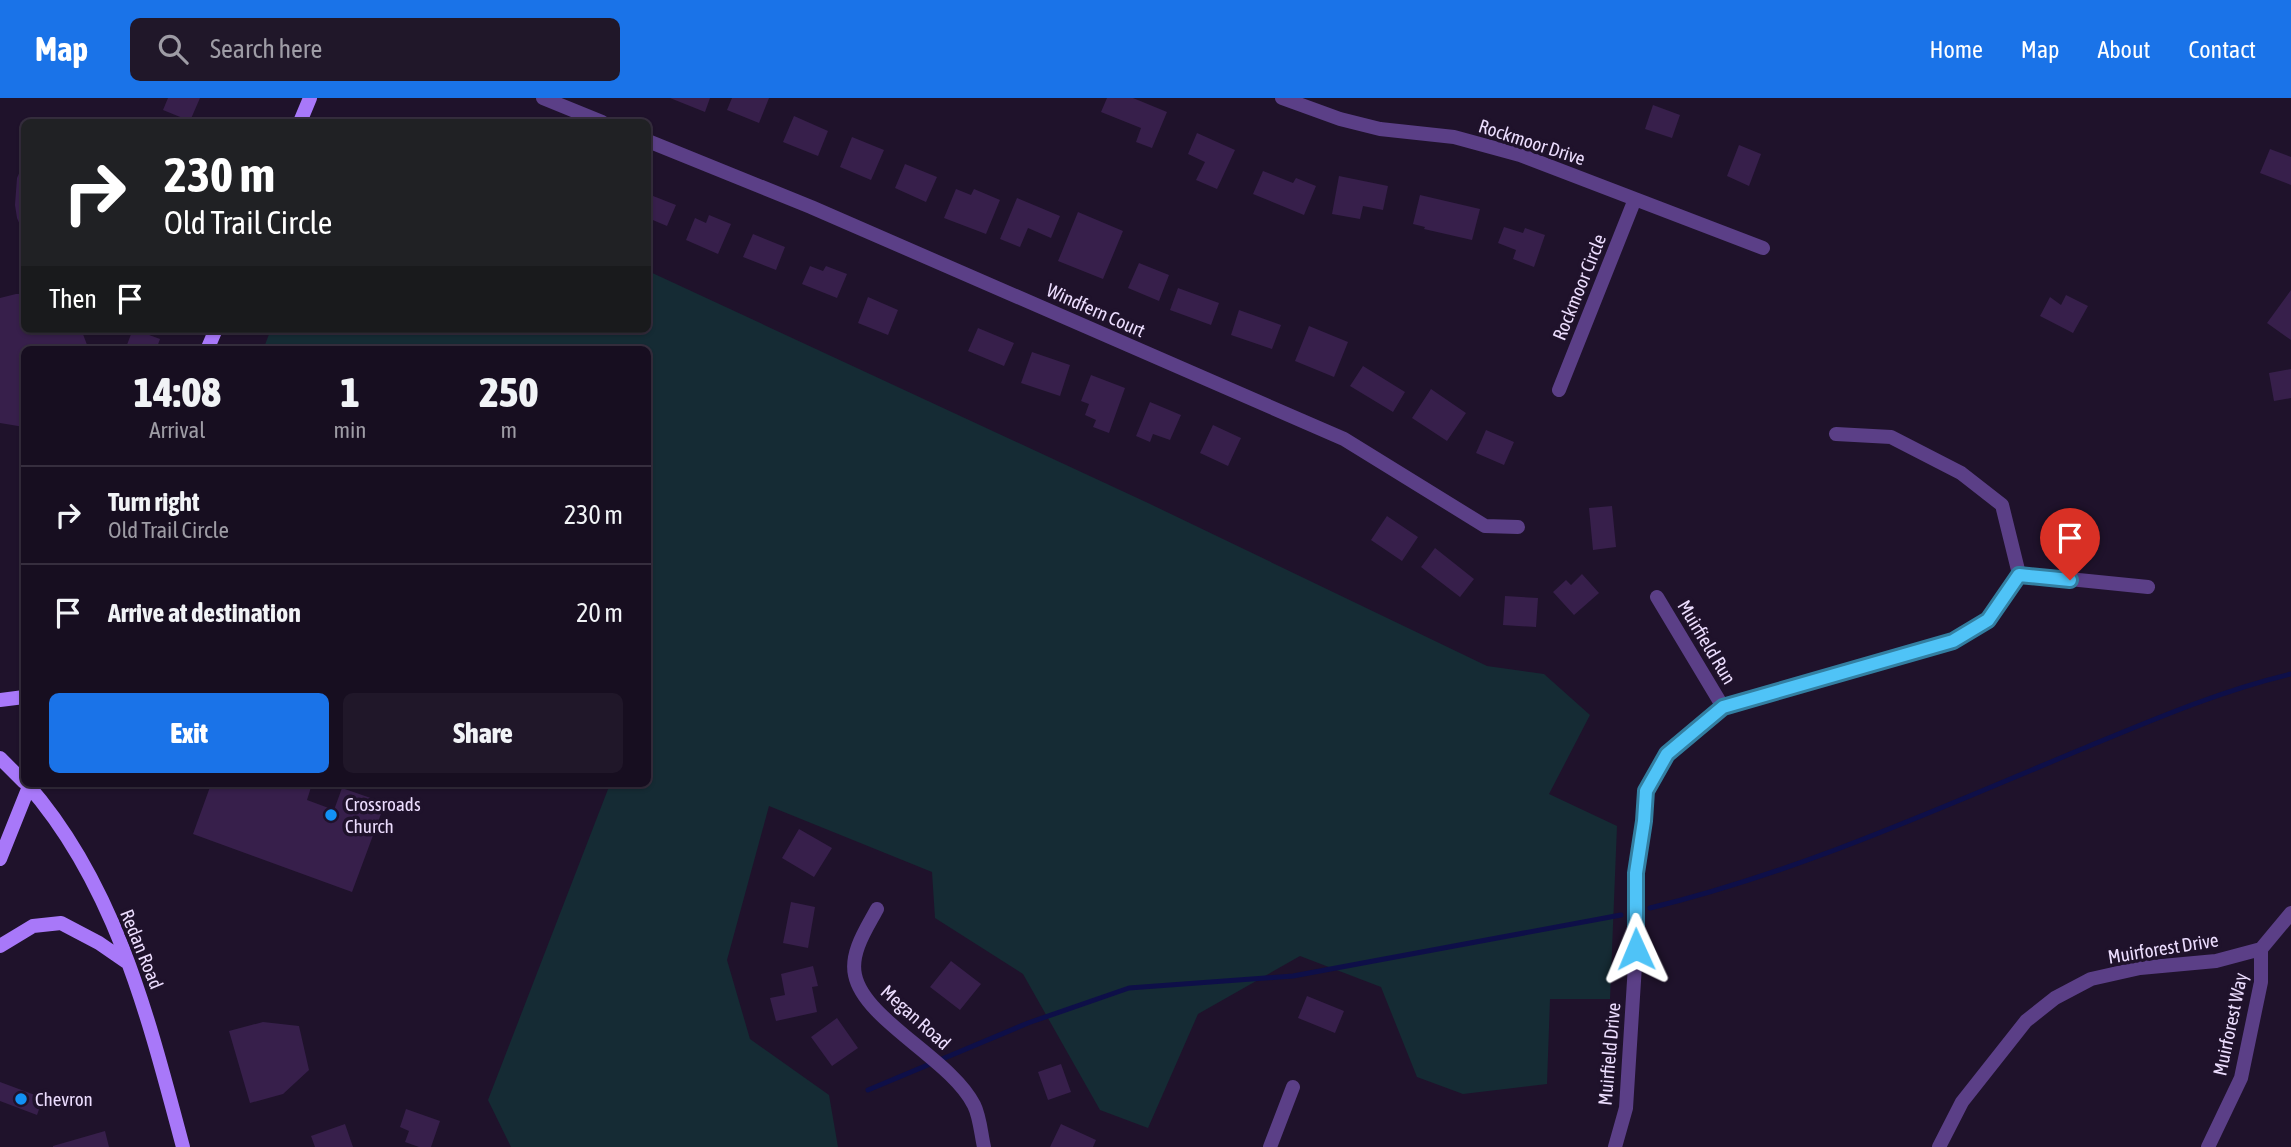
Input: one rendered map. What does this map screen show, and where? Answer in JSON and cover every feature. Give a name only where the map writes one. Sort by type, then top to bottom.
[{"type":"main road","points":[[301,119],[310,98]]},
{"type":"main road","points":[[0,700],[21,697]]},
{"type":"main road","name":"Redan Road","points":[[0,758],[21,778]]},
{"type":"main road","points":[[0,859],[26,787]]},
{"type":"main road","name":"Redan Road","points":[[29,787],[79,853],[130,964],[155,1039],[184,1147]]},
{"type":"main road","points":[[0,946],[33,926],[61,923],[99,943],[130,964]]},
{"type":"street","points":[[543,98],[595,119]]},
{"type":"street","name":"Rockmoor Drive","points":[[1282,98],[1366,126],[1454,137],[1520,155],[1763,248]]},
{"type":"street","name":"Windfern Court","points":[[651,142],[811,207],[1344,439],[1485,526],[1518,527]]},
{"type":"street","name":"Rockmoor Circle","points":[[1559,390],[1635,199]]},
{"type":"street","points":[[1836,434],[1891,436],[1961,473],[2002,506],[2019,575],[2148,587]]},
{"type":"street","name":"Muirfield Drive","points":[[1615,1147],[1626,1108],[1636,949],[1636,873],[1646,791],[1667,754],[1723,707],[1953,641],[1988,620],[2019,575]]},
{"type":"street","name":"Muirfield Run","points":[[1657,597],[1723,707]]},
{"type":"street","name":"Megan Road","points":[[877,909],[857,949],[854,973],[864,998],[954,1077],[974,1106],[984,1147]]},
{"type":"street","name":"Muirforest Way","points":[[2208,1147],[2241,1078],[2261,982],[2261,949],[2291,913]]},
{"type":"street","name":"Muirforest Drive","points":[[1939,1147],[1962,1102],[2026,1021],[2055,999],[2091,979],[2140,968],[2216,961],[2261,949]]},
{"type":"street","points":[[1270,1147],[1293,1087]]},
{"type":"shaded area","points":[[651,272],[1148,503],[1487,666],[1544,674],[1590,715],[1549,794],[1617,826],[1610,999],[1550,999],[1547,1084],[1463,1094],[1417,1077],[1381,987],[1300,956],[1198,1014],[1148,1128],[1100,1110],[1023,974],[935,918],[932,872],[769,806],[727,960],[750,1039],[829,1095],[838,1147],[511,1147],[488,1100],[609,787],[651,787],[651,346],[265,346],[269,333],[651,333]]},
{"type":"building","points":[[168,98],[200,98],[191,119],[163,110]]},
{"type":"building","points":[[670,98],[710,98],[705,112]]},
{"type":"building","points":[[732,98],[769,98],[759,123],[727,110]]},
{"type":"building","points":[[1107,98],[1133,98],[1167,112],[1152,148],[1136,142],[1141,128],[1101,112]]},
{"type":"building","points":[[1653,105],[1680,115],[1672,138],[1645,129]]},
{"type":"building","points":[[794,116],[828,131],[818,156],[783,142]]},
{"type":"building","points":[[1197,133],[1235,150],[1217,189],[1196,180],[1205,162],[1188,154]]},
{"type":"building","points":[[852,137],[884,150],[871,180],[840,167]]},
{"type":"building","points":[[1739,145],[1761,154],[1749,186],[1727,176]]},
{"type":"building","points":[[2270,149],[2291,157],[2291,185],[2260,173]]},
{"type":"building","points":[[905,164],[937,177],[926,202],[895,188]]},
{"type":"building","points":[[21,169],[21,227],[15,205],[17,178]]},
{"type":"building","points":[[1263,171],[1293,183],[1296,178],[1316,186],[1304,215],[1253,194]]},
{"type":"building","points":[[1339,176],[1388,186],[1383,210],[1363,206],[1360,219],[1332,214]]},
{"type":"building","points":[[956,189],[971,195],[974,189],[1000,200],[986,234],[944,218]]},
{"type":"building","points":[[651,195],[676,205],[667,226],[651,219]]},
{"type":"building","points":[[1420,195],[1480,209],[1472,240],[1413,224]]},
{"type":"building","points":[[1017,198],[1060,216],[1051,238],[1028,228],[1020,247],[1000,239]]},
{"type":"building","points":[[1078,212],[1123,231],[1103,279],[1058,261]]},
{"type":"building","points":[[709,215],[731,224],[718,254],[686,240],[695,218],[706,223]]},
{"type":"building","points":[[1504,227],[1523,233],[1525,228],[1545,235],[1534,267],[1513,259],[1516,250],[1498,243]]},
{"type":"building","points":[[753,234],[785,247],[776,270],[743,257]]},
{"type":"building","points":[[1139,263],[1169,275],[1159,301],[1128,288]]},
{"type":"building","points":[[810,266],[823,271],[826,266],[847,274],[837,298],[802,284]]},
{"type":"building","points":[[1178,288],[1219,303],[1211,325],[1170,310]]},
{"type":"building","points":[[2291,290],[2291,340],[2267,323]]},
{"type":"building","points":[[21,294],[21,333],[83,333],[87,346],[21,346],[21,426],[0,423],[0,298]]},
{"type":"building","points":[[2066,295],[2088,306],[2073,333],[2040,316],[2050,297],[2061,305]]},
{"type":"building","points":[[868,297],[898,310],[888,335],[858,323]]},
{"type":"building","points":[[1239,310],[1281,325],[1272,349],[1231,335]]},
{"type":"building","points":[[1309,326],[1348,342],[1334,377],[1295,361]]},
{"type":"building","points":[[978,328],[1014,343],[1004,366],[968,351]]},
{"type":"building","points":[[131,333],[144,333],[160,339],[157,346],[127,346]]},
{"type":"building","points":[[1032,352],[1070,365],[1060,396],[1021,383]]},
{"type":"building","points":[[1363,366],[1405,392],[1393,412],[1350,386]]},
{"type":"building","points":[[2291,369],[2291,398],[2274,401],[2269,373]]},
{"type":"building","points":[[1091,375],[1125,388],[1109,433],[1093,427],[1096,420],[1085,415],[1089,404],[1081,401]]},
{"type":"building","points":[[1431,389],[1466,413],[1447,441],[1412,418]]},
{"type":"building","points":[[1150,402],[1181,415],[1170,440],[1153,434],[1150,442],[1136,436]]},
{"type":"building","points":[[1213,425],[1241,438],[1228,466],[1200,453]]},
{"type":"building","points":[[1486,430],[1514,442],[1504,465],[1476,453]]},
{"type":"building","points":[[1612,506],[1616,547],[1593,550],[1589,508]]},
{"type":"building","points":[[1387,516],[1418,537],[1402,561],[1371,540]]},
{"type":"building","points":[[1435,548],[1474,579],[1460,597],[1421,567]]},
{"type":"building","points":[[1582,574],[1599,593],[1574,615],[1553,592],[1566,580],[1571,585]]},
{"type":"building","points":[[1505,596],[1538,598],[1536,627],[1503,625]]},
{"type":"building","points":[[210,787],[311,787],[307,800],[334,810],[342,788],[385,803],[352,892],[193,834]]},
{"type":"building","points":[[799,829],[832,848],[814,877],[782,858]]},
{"type":"building","points":[[791,902],[815,907],[808,948],[783,943]]},
{"type":"building","points":[[951,961],[981,984],[960,1010],[930,987]]},
{"type":"building","points":[[813,966],[818,986],[812,987],[817,1012],[776,1021],[770,998],[785,995],[781,974]]},
{"type":"building","points":[[1307,996],[1344,1011],[1335,1033],[1298,1018]]},
{"type":"building","points":[[837,1018],[858,1048],[832,1066],[811,1037]]},
{"type":"building","points":[[263,1022],[299,1026],[309,1070],[283,1094],[250,1103],[229,1031]]},
{"type":"building","points":[[1061,1064],[1071,1092],[1048,1100],[1038,1072]]},
{"type":"building","name":"Chevron","points":[[0,1082],[43,1098],[37,1115],[0,1101]]},
{"type":"building","points":[[406,1109],[440,1121],[431,1147],[419,1147],[405,1142],[409,1131],[400,1127]]},
{"type":"building","points":[[345,1124],[353,1147],[315,1147],[311,1136]]},
{"type":"building","points":[[1061,1124],[1096,1140],[1093,1147],[1050,1147]]},
{"type":"building","points":[[105,1131],[109,1147],[53,1147],[53,1146]]},
{"type":"waterway","points":[[1650,908],[1706,893],[1815,857],[1922,816],[2185,707],[2291,674]]},
{"type":"waterway","points":[[868,1090],[1028,1023],[1129,988],[1293,976],[1621,915]]},
{"type":"place","name":"Crossroads Church","points":[[331,815]]},
{"type":"place","name":"Chevron","points":[[21,1099]]},
{"type":"route","points":[[1636,949],[1636,873],[1646,791],[1667,754],[1684,739],[1723,707],[1953,641],[1988,620],[2019,575],[2070,580]]}]
